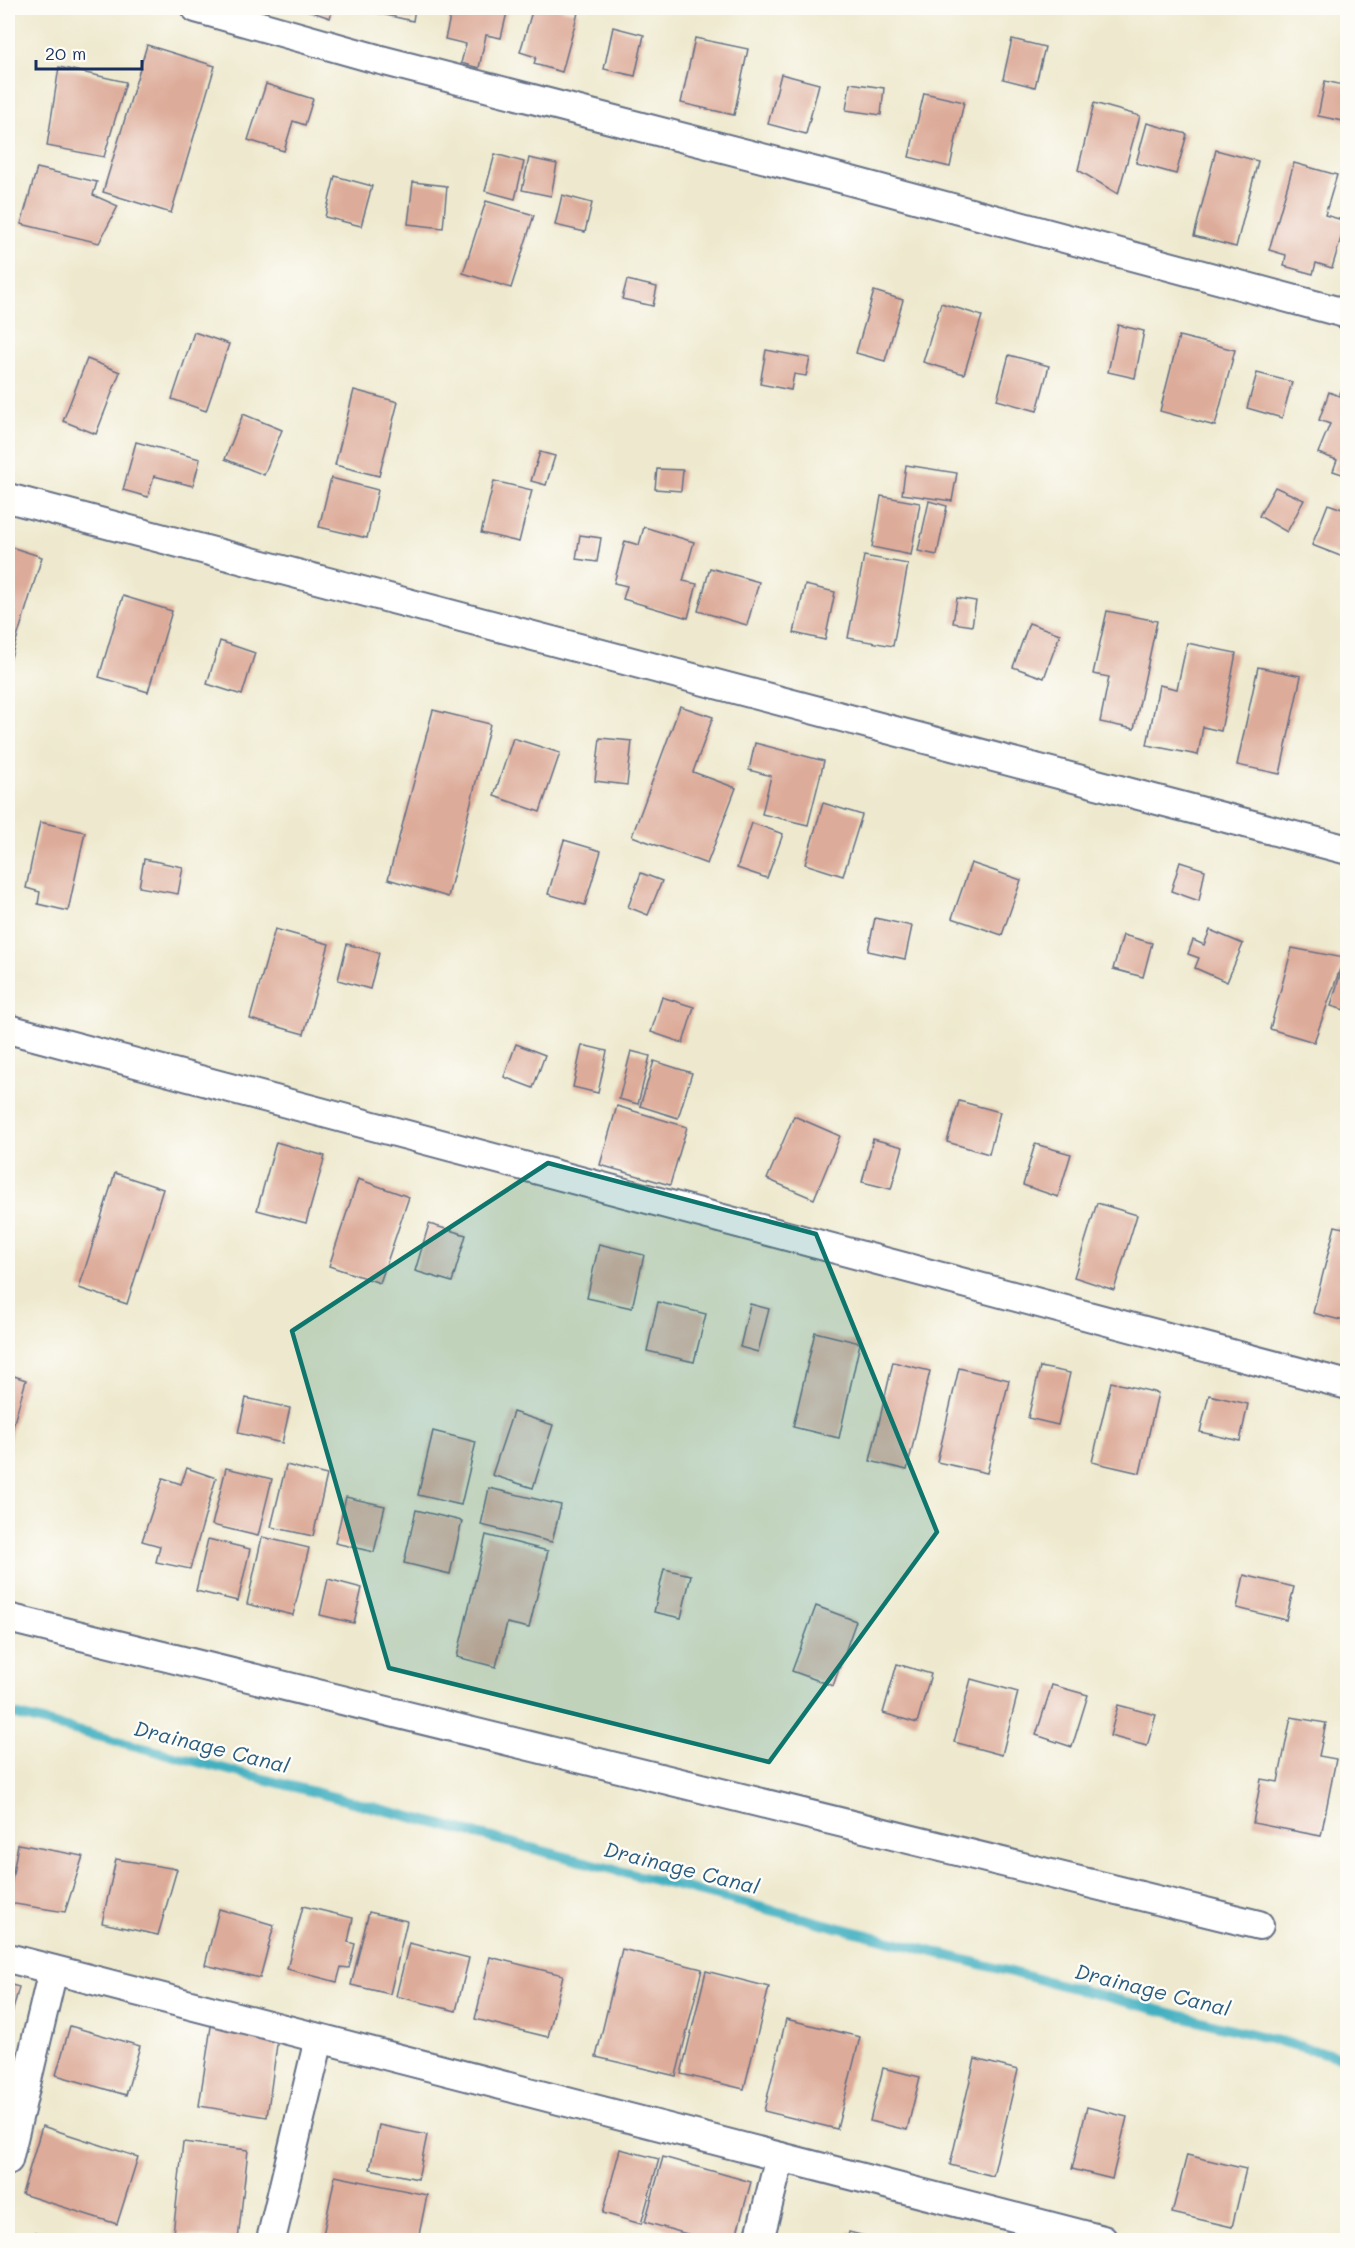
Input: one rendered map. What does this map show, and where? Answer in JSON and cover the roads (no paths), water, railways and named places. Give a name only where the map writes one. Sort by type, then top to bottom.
[{"type":"street","points":[[196,8],[376,59],[840,178],[1347,314]]},
{"type":"street","points":[[8,498],[1347,850]]},
{"type":"street","points":[[8,1029],[1347,1385]]},
{"type":"street","points":[[8,1618],[1259,1925]]},
{"type":"street","points":[[8,1958],[1103,2241]]},
{"type":"street","points":[[8,2160],[53,1970]]},
{"type":"street","points":[[271,2241],[319,2039]]},
{"type":"street","points":[[759,2241],[780,2157]]},
{"type":"waterway","name":"Drainage Canal","points":[[8,1713],[1348,2059]]}]
